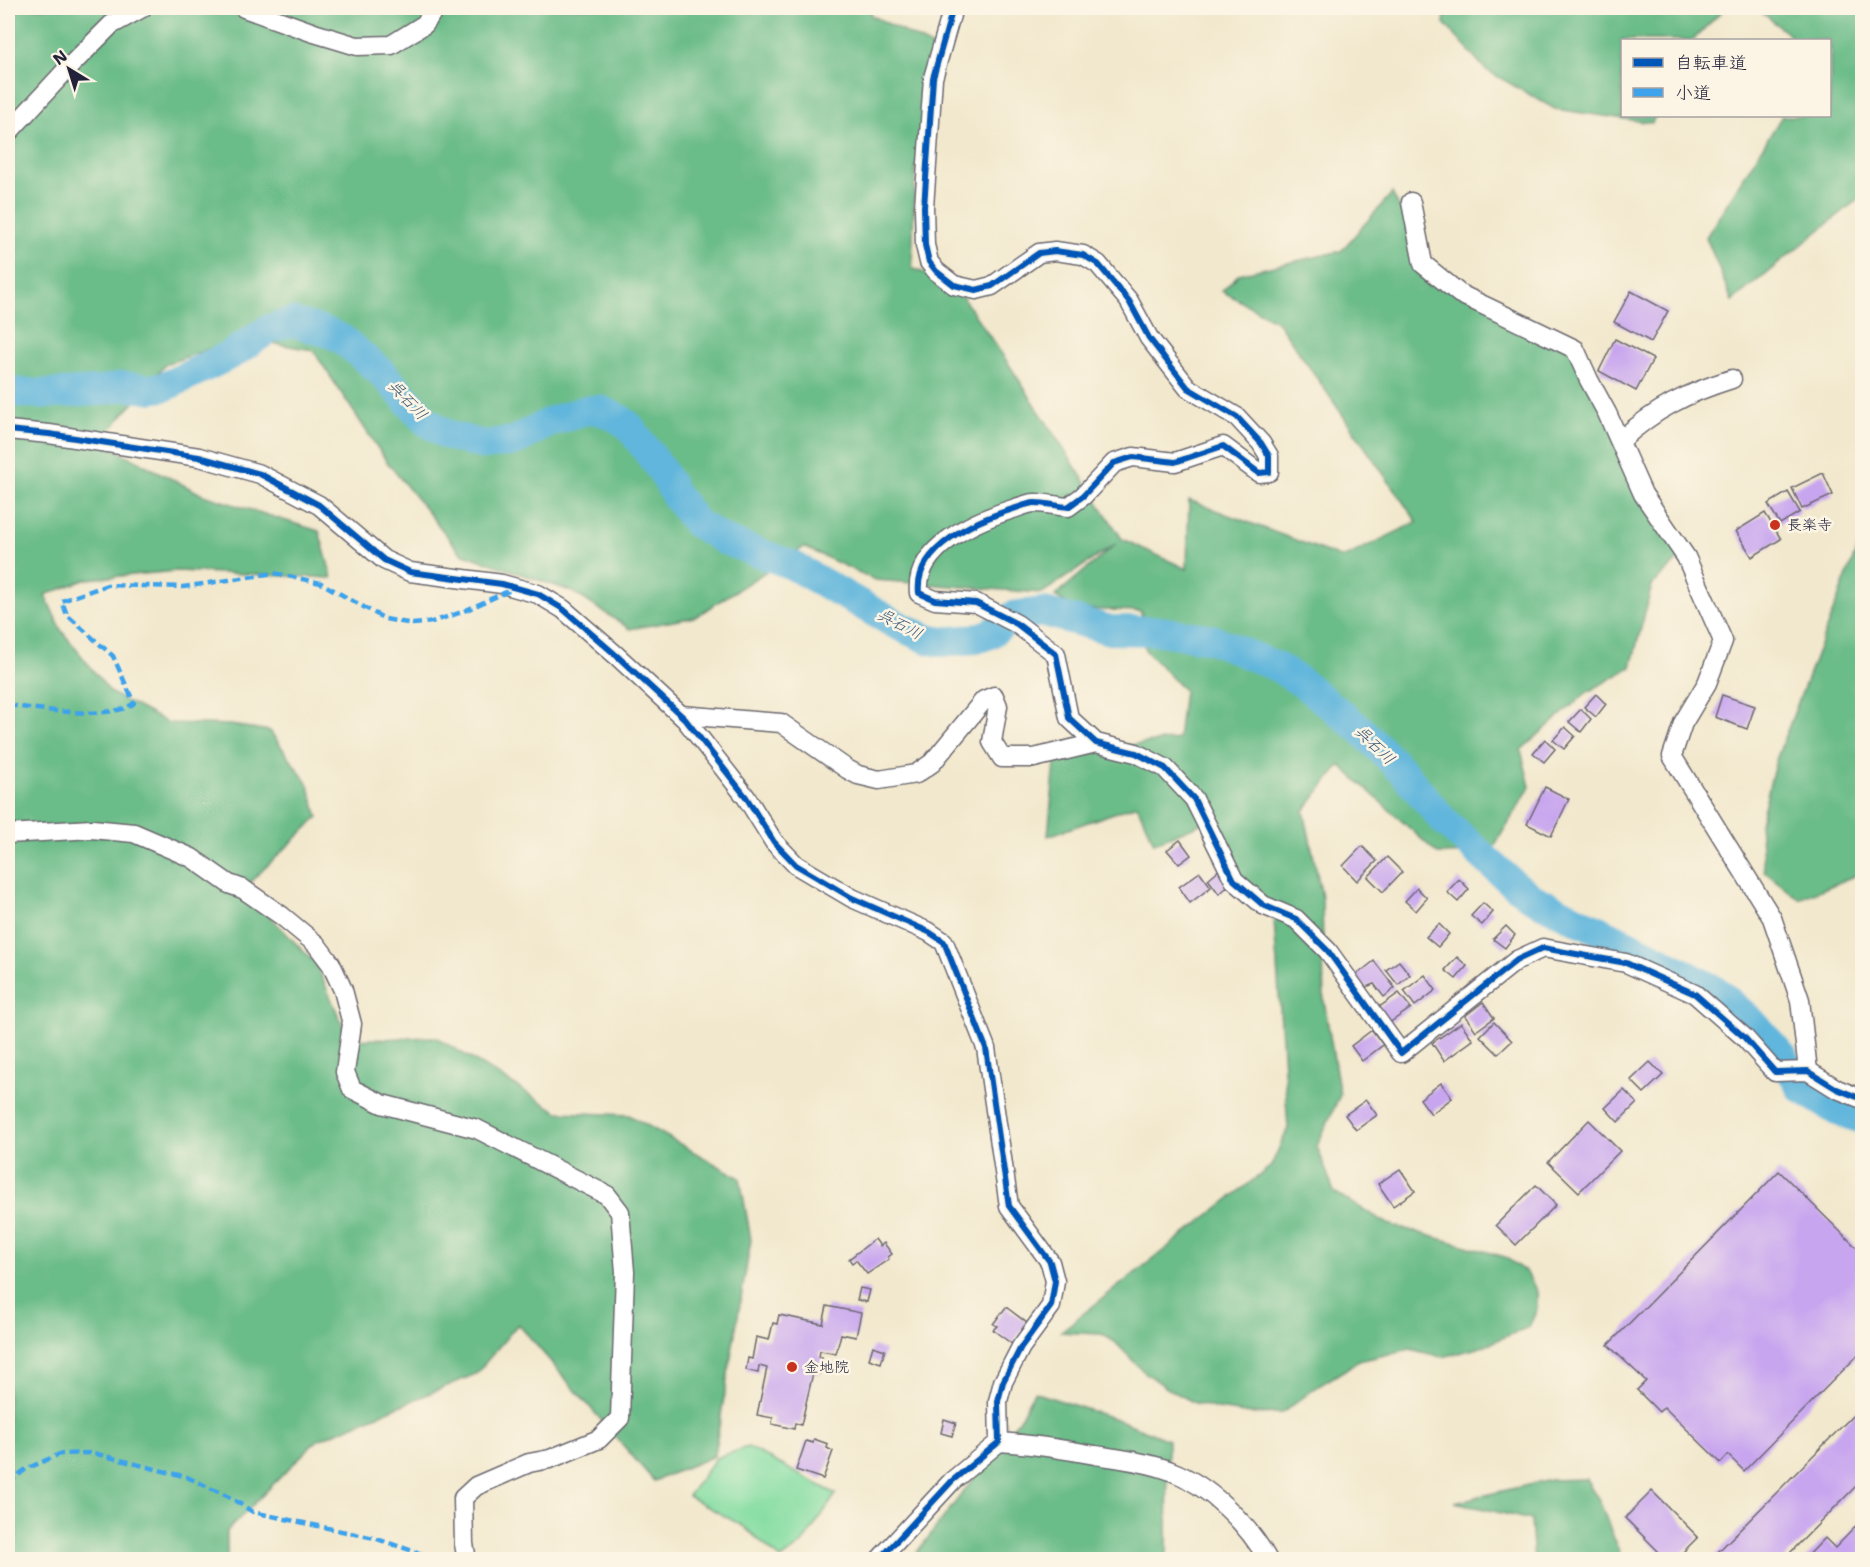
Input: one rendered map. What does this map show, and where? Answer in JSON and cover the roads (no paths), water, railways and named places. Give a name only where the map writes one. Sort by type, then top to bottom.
[{"type":"street","points":[[8,134],[111,25],[142,8]]},
{"type":"street","points":[[244,8],[256,10],[314,33],[357,46],[391,45],[425,24],[435,8]]},
{"type":"street","points":[[953,8],[933,78],[924,207],[925,245],[929,262],[936,272],[954,285],[976,290],[992,286],[1039,254],[1055,251],[1083,255],[1098,264],[1129,301],[1149,338],[1188,388],[1237,417],[1255,436],[1269,456],[1269,472],[1259,473],[1223,447],[1175,462],[1133,457],[1114,463],[1083,496],[1068,507],[1034,503],[987,517],[955,534],[932,554],[918,581],[919,593],[936,600],[976,603],[1017,624],[1056,654],[1069,718],[1096,742],[1136,753],[1165,768],[1194,799],[1234,880],[1263,905],[1296,919],[1328,951],[1401,1053],[1516,960],[1543,948],[1626,963],[1695,994],[1744,1037],[1775,1072],[1805,1072],[1837,1089],[1863,1099]]},
{"type":"street","points":[[1411,202],[1423,264],[1460,294],[1575,349],[1643,494],[1686,557],[1723,641],[1707,683],[1683,723],[1672,756],[1772,918],[1800,1000],[1805,1072]]},
{"type":"street","points":[[1620,441],[1641,421],[1672,402],[1732,379]]},
{"type":"street","points":[[8,430],[199,457],[260,474],[319,505],[384,560],[410,572],[502,584],[538,594],[563,609],[681,715],[746,797],[774,842],[796,866],[852,898],[928,932],[944,942],[986,1048],[1009,1206],[1050,1262],[1055,1281],[1051,1306],[1021,1347],[1003,1382],[998,1401],[999,1442]]},
{"type":"street","points":[[681,715],[781,723],[847,769],[858,775],[879,780],[916,774],[932,762],[984,700],[994,696],[998,706],[992,742],[1002,758],[1034,758],[1096,742]]},
{"type":"street","points":[[8,834],[92,829],[134,833],[192,858],[229,884],[243,889],[282,916],[316,944],[332,964],[344,990],[352,1024],[345,1072],[352,1089],[382,1104],[477,1129],[607,1195],[620,1212],[625,1272],[620,1418],[599,1439],[550,1459],[529,1463],[476,1486],[463,1498],[464,1544],[467,1560]]},
{"type":"street","points":[[879,1560],[952,1481],[999,1442],[1036,1445],[1128,1460],[1172,1472],[1191,1481],[1232,1511],[1259,1544],[1268,1560]]},
{"type":"waterway","name":"呉石川","points":[[8,389],[10,392],[43,394],[99,391],[123,386],[149,389],[164,387],[232,354],[269,329],[292,322],[342,339],[382,373],[426,421],[447,435],[484,445],[515,441],[550,422],[586,410],[600,410],[618,418],[629,426],[696,523],[724,540],[792,565],[895,624],[927,639],[941,642],[976,639],[990,634],[1013,616],[1044,612],[1110,630],[1160,631],[1212,639],[1277,667],[1301,682],[1360,729],[1405,774],[1443,820],[1532,898],[1650,955],[1718,992],[1752,1022],[1784,1058],[1801,1088],[1837,1111],[1862,1119]]},
{"type":"place","name":"長楽寺","points":[[1775,525]]},
{"type":"place","name":"金地院","points":[[792,1367]]}]
